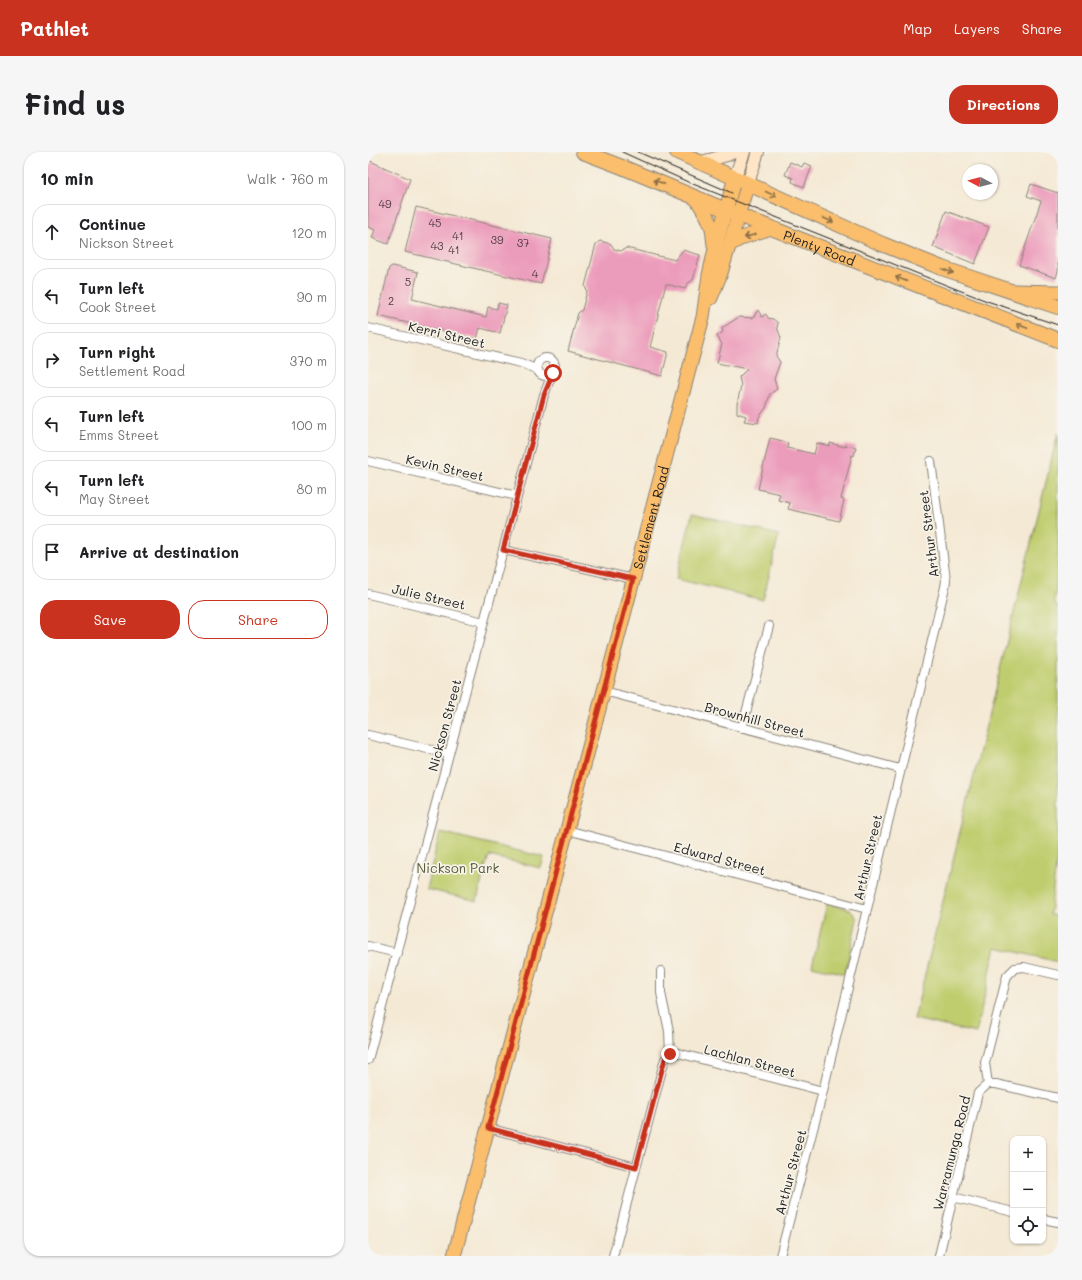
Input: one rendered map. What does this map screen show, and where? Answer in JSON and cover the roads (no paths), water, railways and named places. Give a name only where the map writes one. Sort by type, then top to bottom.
[{"type":"highway","name":"Plenty Road","points":[[583,152],[771,228],[1058,340]]},
{"type":"highway","name":"Plenty Road","points":[[677,152],[882,244],[942,268],[1058,307]]},
{"type":"main road","points":[[702,162],[727,156],[734,152]]},
{"type":"main road","points":[[735,177],[744,152]]},
{"type":"main road","points":[[748,183],[758,152]]},
{"type":"main road","name":"Settlement Road","points":[[704,312],[721,273],[729,245],[735,177]]},
{"type":"main road","name":"Settlement Road","points":[[454,1256],[704,312],[709,275],[715,248],[748,183]]},
{"type":"main road","points":[[695,197],[707,216],[712,228],[715,248]]},
{"type":"main road","points":[[729,245],[744,237],[771,228]]},
{"type":"main road","points":[[1010,291],[1058,292]]},
{"type":"street","name":"Kerri Street","points":[[368,328],[521,364],[543,371]]},
{"type":"street","name":"Nickson Street","points":[[368,1060],[371,1039],[396,953],[544,395],[543,371]]},
{"type":"street","name":"Kevin Street","points":[[368,461],[517,496]]},
{"type":"street","name":"Arthur Street","points":[[780,1256],[823,1091],[945,587],[945,575],[931,461]]},
{"type":"street","points":[[503,550],[633,579]]},
{"type":"street","name":"Julie Street","points":[[368,594],[484,622]]},
{"type":"street","points":[[742,728],[769,626]]},
{"type":"street","name":"Brownhill Street","points":[[604,691],[900,769]]},
{"type":"street","points":[[368,735],[449,754]]},
{"type":"street","name":"Edward Street","points":[[567,830],[867,909]]},
{"type":"street","points":[[368,946],[396,953]]},
{"type":"street","points":[[1058,975],[1024,967],[1014,968],[1007,976],[985,1063],[988,1084],[996,1084],[1058,1098]]},
{"type":"street","points":[[613,1256],[663,1066],[665,1059],[670,1054],[669,1031],[661,993],[661,971]]},
{"type":"street","name":"Lachlan Street","points":[[670,1054],[678,1053],[823,1091]]},
{"type":"street","name":"Warramunga Road","points":[[939,1256],[978,1092],[988,1084]]},
{"type":"street","points":[[488,1128],[636,1167]]},
{"type":"street","points":[[953,1197],[1010,1211]]},
{"type":"street","points":[[1046,1220],[1058,1222]]},
{"type":"tram line","points":[[622,152],[688,182],[951,287],[1058,325]]},
{"type":"tram line","points":[[638,152],[732,193]]},
{"type":"park label","name":"Nickson Park","points":[[458,867]]}]
